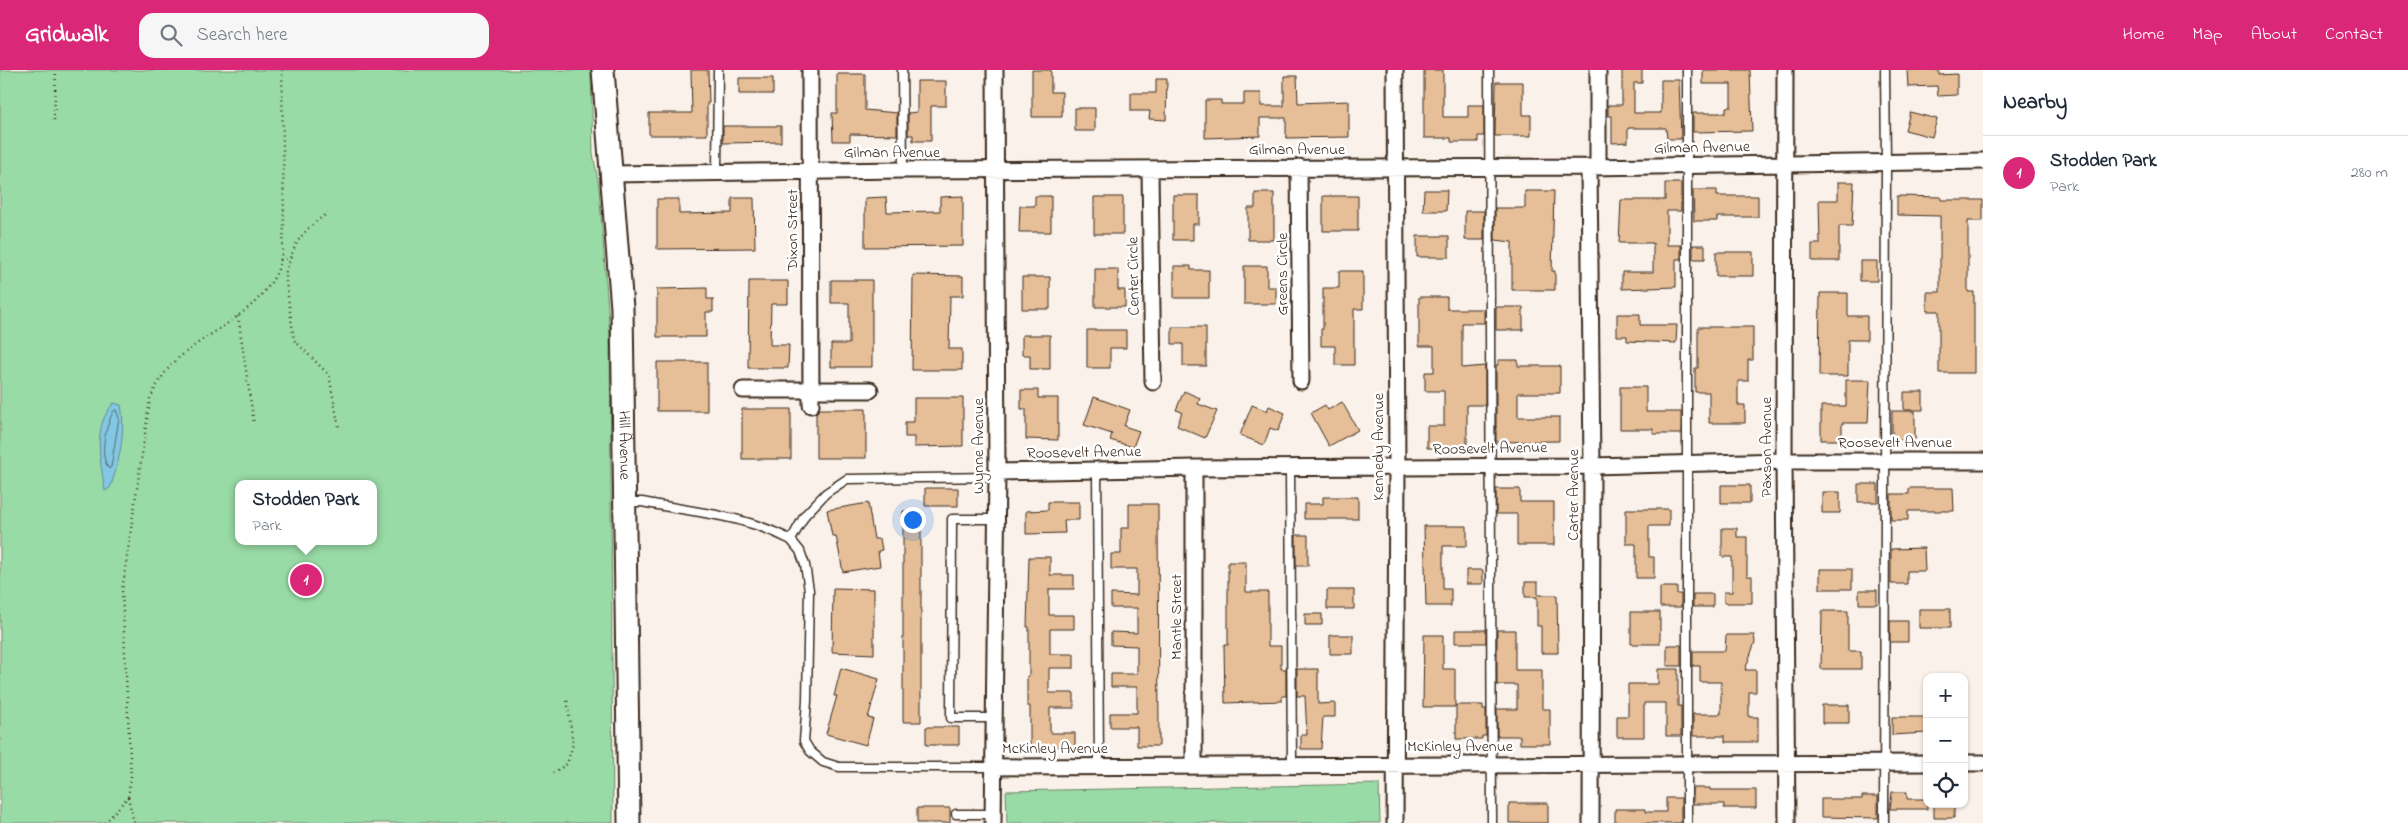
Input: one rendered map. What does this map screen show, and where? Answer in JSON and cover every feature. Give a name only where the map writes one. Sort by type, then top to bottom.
[{"type":"street","name":"Hill Avenue","points":[[603,70],[622,308],[629,823]]},
{"type":"street","name":"Dixon Street","points":[[810,70],[811,405]]},
{"type":"street","name":"Wynne Avenue","points":[[993,819],[996,519],[995,70]]},
{"type":"street","name":"Kennedy Avenue","points":[[1394,70],[1397,468],[1395,823]]},
{"type":"street","name":"Carter Avenue","points":[[1591,823],[1593,167],[1598,70]]},
{"type":"street","name":"Paxson Avenue","points":[[1785,70],[1784,461],[1787,823]]},
{"type":"street","name":"Gilman Avenue","points":[[612,174],[717,171],[995,171],[1299,167],[1488,168],[1983,161]]},
{"type":"street","name":"Greens Circle","points":[[1299,167],[1301,381]]},
{"type":"street","name":"Center Circle","points":[[1150,169],[1153,382]]},
{"type":"street","points":[[743,390],[870,390]]},
{"type":"street","name":"Roosevelt Avenue","points":[[996,475],[1194,468],[1397,468],[1592,466],[1784,461],[1983,461]]},
{"type":"street","name":"Mantle Street","points":[[1194,468],[1194,766]]},
{"type":"street","points":[[1968,762],[1983,762]]},
{"type":"street","name":"McKinley Avenue","points":[[993,767],[1923,763]]},
{"type":"lane","points":[[717,171],[718,70]]},
{"type":"lane","points":[[902,70],[903,170]]},
{"type":"lane","points":[[1489,70],[1492,823]]},
{"type":"lane","points":[[1687,70],[1689,464],[1687,823]]},
{"type":"lane","points":[[1884,823],[1885,70]]},
{"type":"lane","points":[[1290,468],[1292,765]]},
{"type":"lane","points":[[1097,470],[1099,766]]},
{"type":"lane","points":[[792,540],[805,515],[826,493],[847,479],[996,475]]},
{"type":"lane","points":[[625,502],[642,502],[744,520],[775,530],[792,540],[800,550],[805,565],[808,590],[807,701],[804,741],[810,751],[823,762],[839,767],[993,767]]},
{"type":"lane","points":[[993,718],[951,718],[952,519],[996,519]]},
{"type":"lane","points":[[956,814],[993,819]]},
{"type":"path","points":[[54,120],[56,70]]},
{"type":"path","points":[[134,823],[128,797],[132,778],[122,591],[150,399],[159,380],[180,356],[238,316],[262,295],[276,273],[283,249],[284,225],[282,70]]},
{"type":"path","points":[[328,212],[302,234],[294,247],[286,272],[286,282],[294,340],[329,375],[339,428]]},
{"type":"path","points":[[280,260],[291,257]]},
{"type":"path","points":[[238,316],[254,424]]},
{"type":"path","points":[[553,773],[566,764],[573,744],[566,698]]},
{"type":"path","points":[[105,823],[128,797]]},
{"type":"green space","points":[[0,70],[591,70],[593,153],[599,187],[610,336],[613,823],[0,823]]},
{"type":"green space","points":[[1379,784],[1380,823],[1007,823],[1006,791]]},
{"type":"water","points":[[114,403],[121,405],[122,436],[119,458],[113,479],[110,488],[105,491],[100,457],[100,434],[102,423]]},
{"type":"building","points":[[691,70],[708,70],[709,103],[707,103],[707,135],[649,135],[649,113],[692,113]]},
{"type":"building","points":[[1032,70],[1051,70],[1051,92],[1062,92],[1062,117],[1032,117]]},
{"type":"building","points":[[1424,70],[1443,70],[1443,117],[1468,117],[1468,105],[1484,105],[1484,136],[1478,136],[1478,142],[1451,142],[1451,138],[1424,138]]},
{"type":"building","points":[[1622,70],[1642,70],[1642,83],[1634,83],[1634,113],[1661,113],[1661,80],[1679,80],[1681,139],[1667,139],[1666,128],[1628,128],[1628,142],[1612,143],[1612,116],[1608,116],[1608,105],[1622,105]]},
{"type":"building","points":[[1703,70],[1750,70],[1752,131],[1693,132],[1693,113],[1726,113],[1726,107],[1731,107],[1731,84],[1703,84]]},
{"type":"building","points":[[1907,70],[1939,70],[1939,75],[1957,74],[1957,95],[1938,96],[1937,86],[1908,87]]},
{"type":"building","points":[[837,74],[865,74],[865,110],[897,113],[897,135],[850,134],[850,141],[833,141],[832,113],[837,113]]},
{"type":"building","points":[[1284,76],[1297,76],[1298,103],[1349,101],[1349,137],[1286,138],[1286,118],[1260,118],[1260,136],[1205,138],[1205,100],[1221,100],[1221,104],[1244,104],[1244,93],[1261,93],[1261,106],[1284,106]]},
{"type":"building","points":[[739,78],[773,78],[773,94],[739,94]]},
{"type":"building","points":[[1156,79],[1167,79],[1166,120],[1149,119],[1150,111],[1131,111],[1131,93],[1156,93]]},
{"type":"building","points":[[917,81],[946,81],[946,106],[931,106],[931,141],[913,141],[913,135],[908,135],[908,113],[917,112]]},
{"type":"building","points":[[1496,82],[1523,82],[1523,115],[1531,115],[1531,136],[1495,136]]},
{"type":"building","points":[[1075,108],[1095,108],[1095,131],[1075,131]]},
{"type":"building","points":[[1910,112],[1937,119],[1932,137],[1905,130]]},
{"type":"building","points":[[723,126],[781,126],[781,142],[723,143]]},
{"type":"building","points":[[1838,182],[1854,182],[1852,226],[1839,226],[1839,261],[1812,261],[1812,244],[1820,244],[1819,200],[1838,200]]},
{"type":"building","points":[[1665,183],[1681,183],[1681,211],[1667,211],[1667,245],[1681,245],[1681,259],[1676,259],[1676,287],[1622,289],[1622,272],[1653,272],[1653,243],[1619,243],[1621,200],[1665,200]]},
{"type":"building","points":[[1424,190],[1447,190],[1446,211],[1423,211]]},
{"type":"building","points":[[1693,190],[1717,190],[1717,196],[1758,196],[1758,217],[1717,217],[1717,221],[1694,221]]},
{"type":"building","points":[[1525,191],[1554,191],[1552,271],[1555,271],[1555,290],[1512,290],[1512,242],[1495,240],[1495,208],[1525,208]]},
{"type":"building","points":[[1255,193],[1274,193],[1274,240],[1248,240],[1248,208],[1255,208]]},
{"type":"building","points":[[1173,195],[1199,195],[1199,224],[1193,224],[1193,240],[1173,240]]},
{"type":"building","points":[[963,196],[963,246],[865,247],[865,198],[886,197],[887,212],[940,211],[940,197]]},
{"type":"building","points":[[1035,196],[1051,196],[1051,232],[1019,232],[1020,206],[1035,206]]},
{"type":"building","points":[[1323,196],[1358,196],[1358,231],[1323,231]]},
{"type":"building","points":[[1897,196],[1941,197],[1941,200],[1983,200],[1983,221],[1968,221],[1968,292],[1974,292],[1974,373],[1939,373],[1939,311],[1927,311],[1927,292],[1940,292],[1940,216],[1897,215]]},
{"type":"building","points":[[1094,197],[1123,197],[1123,234],[1094,234]]},
{"type":"building","points":[[732,198],[754,198],[755,248],[657,249],[657,199],[679,199],[679,214],[732,213]]},
{"type":"building","points":[[1465,211],[1484,211],[1484,240],[1465,240]]},
{"type":"building","points":[[1417,236],[1449,236],[1449,257],[1417,257]]},
{"type":"building","points":[[1693,245],[1705,245],[1705,259],[1693,259]]},
{"type":"building","points":[[1716,252],[1753,252],[1753,276],[1716,276]]},
{"type":"building","points":[[1860,261],[1877,261],[1877,281],[1860,281]]},
{"type":"building","points":[[1174,266],[1191,266],[1191,270],[1209,270],[1209,298],[1174,298]]},
{"type":"building","points":[[1244,266],[1267,266],[1267,287],[1276,287],[1276,304],[1244,304]]},
{"type":"building","points":[[1095,269],[1118,269],[1118,290],[1125,290],[1125,307],[1095,307]]},
{"type":"building","points":[[1339,271],[1363,271],[1363,309],[1354,309],[1354,365],[1335,365],[1335,346],[1321,346],[1323,288],[1339,288]]},
{"type":"building","points":[[913,275],[963,276],[963,296],[950,296],[949,349],[962,349],[962,370],[912,370]]},
{"type":"building","points":[[1022,277],[1050,277],[1050,309],[1022,309]]},
{"type":"building","points":[[831,280],[872,280],[872,367],[831,367],[831,344],[849,344],[849,303],[831,303]]},
{"type":"building","points":[[749,281],[788,281],[788,304],[771,304],[770,345],[789,345],[788,368],[748,368]]},
{"type":"building","points":[[707,288],[707,299],[713,299],[713,312],[706,312],[706,337],[657,337],[657,289]]},
{"type":"building","points":[[1820,293],[1848,293],[1848,316],[1867,316],[1867,340],[1848,340],[1848,376],[1819,376]]},
{"type":"building","points":[[1419,297],[1447,297],[1447,309],[1484,309],[1484,323],[1462,323],[1462,368],[1485,366],[1485,405],[1467,405],[1467,448],[1427,448],[1427,426],[1444,426],[1444,391],[1425,391],[1425,372],[1434,372],[1434,346],[1419,346]]},
{"type":"building","points":[[1496,307],[1523,307],[1523,330],[1496,330]]},
{"type":"building","points":[[1617,314],[1640,314],[1640,325],[1677,325],[1676,343],[1627,341],[1627,336],[1617,336]]},
{"type":"building","points":[[1172,327],[1206,327],[1206,366],[1183,366],[1183,344],[1172,344]]},
{"type":"building","points":[[1698,327],[1753,327],[1753,360],[1748,360],[1748,381],[1738,381],[1738,405],[1745,405],[1745,423],[1709,423],[1709,392],[1695,392],[1695,368],[1698,368]]},
{"type":"building","points":[[1087,330],[1126,330],[1126,348],[1110,348],[1110,368],[1087,368]]},
{"type":"building","points":[[1022,335],[1050,335],[1050,369],[1030,369],[1030,355],[1022,355]]},
{"type":"building","points":[[1498,360],[1518,360],[1518,366],[1560,366],[1560,393],[1518,393],[1518,417],[1559,417],[1559,441],[1496,442],[1496,365],[1498,365]]},
{"type":"building","points":[[657,362],[707,362],[707,411],[657,411]]},
{"type":"building","points":[[1846,380],[1870,380],[1868,423],[1842,423],[1842,440],[1821,440],[1821,406],[1846,406]]},
{"type":"building","points":[[1620,387],[1646,387],[1646,412],[1681,412],[1681,434],[1653,434],[1653,429],[1620,429]]},
{"type":"building","points":[[1021,390],[1038,390],[1038,398],[1058,398],[1058,440],[1026,439],[1026,409],[1021,409]]},
{"type":"building","points":[[1184,391],[1200,398],[1198,404],[1217,411],[1205,438],[1177,426],[1182,412],[1176,410]]},
{"type":"building","points":[[1904,392],[1923,392],[1923,410],[1904,410]]},
{"type":"building","points":[[1094,397],[1130,410],[1124,426],[1139,431],[1133,447],[1110,440],[1112,434],[1084,425]]},
{"type":"building","points":[[914,398],[963,398],[963,446],[914,447],[914,437],[905,437],[905,422],[914,422]]},
{"type":"building","points":[[1342,402],[1358,430],[1329,446],[1311,413],[1325,405],[1328,410]]},
{"type":"building","points":[[1252,405],[1267,411],[1269,406],[1285,413],[1278,431],[1270,428],[1264,445],[1240,435]]},
{"type":"building","points":[[742,409],[791,409],[791,459],[742,459]]},
{"type":"building","points":[[819,409],[866,409],[866,458],[816,458],[816,413]]},
{"type":"building","points":[[1892,411],[1915,411],[1915,440],[1892,440]]},
{"type":"building","points":[[1858,484],[1878,484],[1878,502],[1858,502]]},
{"type":"building","points":[[1721,485],[1750,485],[1750,503],[1721,503]]},
{"type":"building","points":[[925,488],[958,488],[958,506],[925,506]]},
{"type":"building","points":[[1909,488],[1953,488],[1954,511],[1908,511],[1908,520],[1891,520],[1891,494],[1909,494]]},
{"type":"building","points":[[1496,489],[1520,489],[1520,502],[1554,502],[1554,545],[1517,545],[1517,514],[1496,514]]},
{"type":"building","points":[[1822,492],[1840,492],[1840,513],[1822,513]]},
{"type":"building","points":[[1323,497],[1358,497],[1358,519],[1304,519],[1304,504],[1323,504]]},
{"type":"building","points":[[1048,502],[1079,502],[1079,520],[1064,520],[1065,533],[1026,534],[1026,511],[1048,510]]},
{"type":"building","points":[[868,503],[874,539],[880,539],[882,550],[878,551],[880,566],[843,572],[836,536],[832,536],[827,510]]},
{"type":"building","points":[[1129,504],[1158,504],[1159,746],[1137,746],[1137,727],[1110,727],[1110,713],[1137,713],[1137,687],[1111,687],[1111,674],[1137,674],[1137,646],[1111,645],[1111,632],[1137,633],[1137,608],[1111,608],[1111,594],[1137,595],[1137,569],[1111,569],[1111,554],[1121,554],[1121,528],[1129,528]]},
{"type":"building","points":[[1626,509],[1669,509],[1669,526],[1649,526],[1649,557],[1654,557],[1654,578],[1636,578],[1636,544],[1626,544]]},
{"type":"building","points":[[903,511],[921,511],[921,722],[903,722]]},
{"type":"building","points":[[1424,526],[1467,526],[1467,546],[1443,546],[1443,589],[1451,589],[1451,606],[1426,606]]},
{"type":"building","points":[[1722,528],[1737,528],[1737,537],[1747,537],[1747,576],[1752,576],[1752,603],[1724,603],[1724,592],[1732,592],[1732,557],[1722,557]]},
{"type":"building","points":[[1296,535],[1308,535],[1308,566],[1296,566]]},
{"type":"building","points":[[1924,548],[1925,571],[1907,571],[1907,584],[1891,584],[1891,549]]},
{"type":"building","points":[[1029,557],[1050,557],[1050,575],[1074,575],[1074,589],[1049,589],[1049,615],[1074,615],[1074,629],[1050,629],[1050,654],[1074,654],[1074,668],[1049,668],[1049,693],[1074,693],[1074,708],[1050,708],[1050,733],[1075,733],[1075,747],[1030,746],[1030,706],[1027,706],[1027,676],[1029,676],[1029,627],[1027,627]]},
{"type":"building","points":[[1228,562],[1246,562],[1246,592],[1268,592],[1268,646],[1281,646],[1281,669],[1286,669],[1286,696],[1282,696],[1282,701],[1225,703],[1224,645],[1228,645]]},
{"type":"building","points":[[1820,569],[1852,569],[1852,589],[1820,589]]},
{"type":"building","points":[[1466,570],[1483,570],[1483,584],[1466,584]]},
{"type":"building","points":[[1525,582],[1538,582],[1538,595],[1557,595],[1558,653],[1541,653],[1541,626],[1537,626],[1537,597],[1525,597]]},
{"type":"building","points":[[1660,587],[1677,587],[1677,594],[1681,594],[1681,607],[1660,607]]},
{"type":"building","points":[[833,588],[874,589],[874,654],[832,652]]},
{"type":"building","points":[[1327,590],[1354,590],[1354,609],[1327,609]]},
{"type":"building","points":[[1859,590],[1877,590],[1877,604],[1859,604]]},
{"type":"building","points":[[1693,594],[1713,594],[1713,607],[1693,607]]},
{"type":"building","points":[[1919,609],[1950,609],[1950,628],[1919,628]]},
{"type":"building","points":[[1822,611],[1848,611],[1848,651],[1861,651],[1861,669],[1821,669]]},
{"type":"building","points":[[1631,612],[1660,612],[1660,644],[1631,644]]},
{"type":"building","points":[[1305,614],[1322,614],[1322,625],[1305,625]]},
{"type":"building","points":[[1890,621],[1908,621],[1908,642],[1890,642]]},
{"type":"building","points":[[1455,630],[1486,630],[1486,643],[1455,643]]},
{"type":"building","points":[[1497,630],[1515,630],[1515,670],[1542,670],[1542,709],[1550,709],[1550,744],[1520,744],[1520,736],[1497,736],[1497,709],[1517,709],[1517,685],[1497,685]]},
{"type":"building","points":[[1330,635],[1353,635],[1353,654],[1330,654]]},
{"type":"building","points":[[1424,635],[1443,635],[1443,669],[1455,669],[1455,707],[1423,707]]},
{"type":"building","points":[[1726,635],[1754,635],[1755,642],[1745,670],[1756,670],[1756,692],[1749,692],[1749,717],[1758,717],[1758,742],[1725,742],[1725,736],[1693,736],[1693,714],[1721,714],[1721,682],[1700,682],[1700,666],[1693,666],[1693,651],[1725,651]]},
{"type":"building","points":[[1667,645],[1681,645],[1681,666],[1667,666]]},
{"type":"building","points":[[841,668],[879,679],[868,718],[873,719],[866,745],[826,734],[837,696],[834,696]]},
{"type":"building","points":[[1297,669],[1318,669],[1318,704],[1335,703],[1335,717],[1323,717],[1321,749],[1301,749],[1301,735],[1307,735],[1305,696],[1297,696]]},
{"type":"building","points":[[1658,669],[1678,669],[1678,706],[1681,706],[1681,736],[1666,736],[1666,703],[1644,703],[1644,737],[1617,737],[1617,716],[1628,716],[1628,684],[1658,684]]},
{"type":"building","points":[[1456,705],[1483,705],[1483,709],[1486,709],[1486,736],[1482,736],[1482,739],[1456,739]]},
{"type":"building","points":[[1822,705],[1849,705],[1849,723],[1822,723]]},
{"type":"building","points":[[1892,717],[1923,717],[1923,733],[1892,735]]},
{"type":"building","points":[[926,727],[959,727],[959,745],[926,745]]},
{"type":"building","points":[[1693,788],[1756,790],[1756,808],[1724,808],[1724,804],[1693,804]]},
{"type":"building","points":[[1892,792],[1907,792],[1907,799],[1923,799],[1923,808],[1927,808],[1927,809],[1890,809]]},
{"type":"building","points":[[1862,796],[1878,796],[1878,818],[1821,817],[1821,799],[1862,799]]},
{"type":"building","points":[[1666,798],[1681,798],[1681,823],[1615,823],[1615,809],[1645,809],[1645,812],[1666,812]]},
{"type":"building","points":[[1509,803],[1548,803],[1548,823],[1509,823]]},
{"type":"building","points":[[917,808],[950,808],[950,823],[917,823]]},
{"type":"building","points":[[1934,808],[1954,808],[1954,818],[1934,818]]},
{"type":"place","name":"Stodden Park","points":[[306,580]]}]
